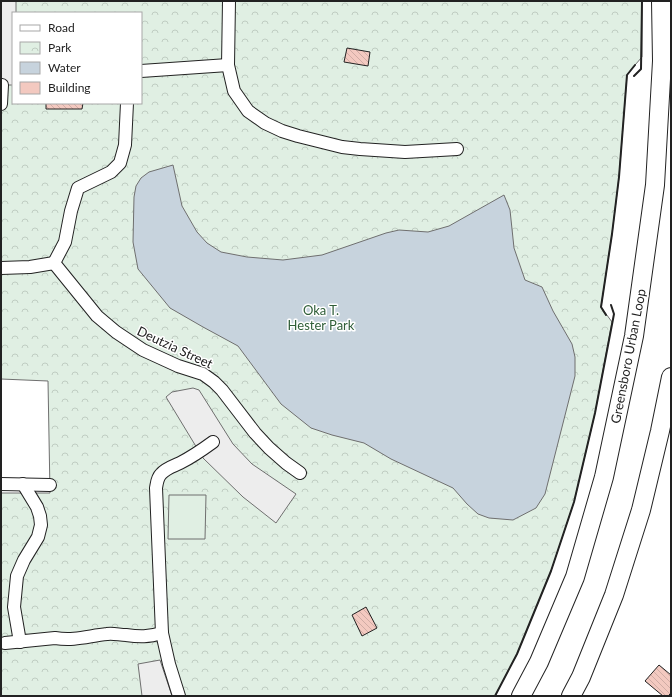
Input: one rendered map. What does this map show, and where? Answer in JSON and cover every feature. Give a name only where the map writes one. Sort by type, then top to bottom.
[{"type":"highway","name":"Greensboro Urban Loop","points":[[521,696],[539,662],[575,577],[604,477],[634,336],[655,185],[662,61],[661,1]]},
{"type":"highway","points":[[571,696],[581,677],[614,595],[641,510],[671,377]]},
{"type":"street","points":[[229,1],[228,65],[234,91],[248,111],[265,123],[282,131],[360,149],[405,152],[457,149]]},
{"type":"street","points":[[142,72],[228,65]]},
{"type":"street","points":[[1,104],[2,85]]},
{"type":"street","points":[[1,268],[54,264],[65,242],[71,211],[78,188],[111,172],[120,163],[125,145],[127,104]]},
{"type":"street","name":"Deutzia Street","points":[[54,264],[97,316],[116,332],[143,350],[178,366],[203,374],[214,382],[222,390],[255,433],[275,453],[300,473]]},
{"type":"street","points":[[179,696],[169,664],[162,633],[156,488],[157,480],[161,473],[167,468],[179,464],[212,442]]},
{"type":"street","points":[[1,484],[50,485]]},
{"type":"street","points":[[20,642],[14,607],[17,576],[24,560],[38,537],[41,524],[37,507],[23,484]]},
{"type":"street","points":[[5,643],[55,638],[63,640],[79,639],[108,634],[151,636],[162,633]]},
{"type":"green space","name":"Oka T. Hester Park","points":[[1,1],[642,1],[642,57],[627,75],[619,177],[601,307],[612,322],[595,413],[574,502],[551,571],[517,654],[495,696],[1,696],[1,493],[50,493],[48,381],[1,379]]},
{"type":"green space","points":[[169,495],[206,495],[205,539],[168,539]]},
{"type":"shaded area","points":[[1,1],[16,1],[16,12],[12,12],[12,85],[1,85]]},
{"type":"shaded area","points":[[193,388],[199,390],[233,444],[252,464],[296,494],[276,523],[243,497],[203,458],[166,397],[172,392]]},
{"type":"shaded area","points":[[160,660],[172,696],[142,696],[138,664]]},
{"type":"water","points":[[173,165],[182,206],[197,232],[207,243],[221,252],[247,257],[283,260],[322,255],[399,230],[428,232],[449,226],[504,195],[510,210],[514,248],[525,280],[542,287],[553,311],[572,344],[575,357],[575,376],[545,494],[536,508],[513,520],[489,518],[478,514],[453,488],[391,459],[364,443],[311,428],[281,404],[238,346],[170,308],[138,269],[133,242],[134,197],[136,186],[141,178],[149,172]]},
{"type":"building","points":[[347,48],[370,52],[368,66],[344,62]]},
{"type":"building","points":[[46,104],[83,104],[82,109],[46,109]]},
{"type":"building","points":[[366,607],[377,628],[362,636],[352,615]]},
{"type":"building","points":[[659,665],[671,675],[671,693],[668,696],[663,696],[645,681]]},
{"type":"wall","points":[[634,76],[641,69],[642,1]]},
{"type":"wall","points":[[606,315],[601,307],[619,177],[627,75],[635,65]]},
{"type":"wall","points":[[495,696],[517,654],[551,571],[574,502],[595,413],[614,314],[611,305]]}]
